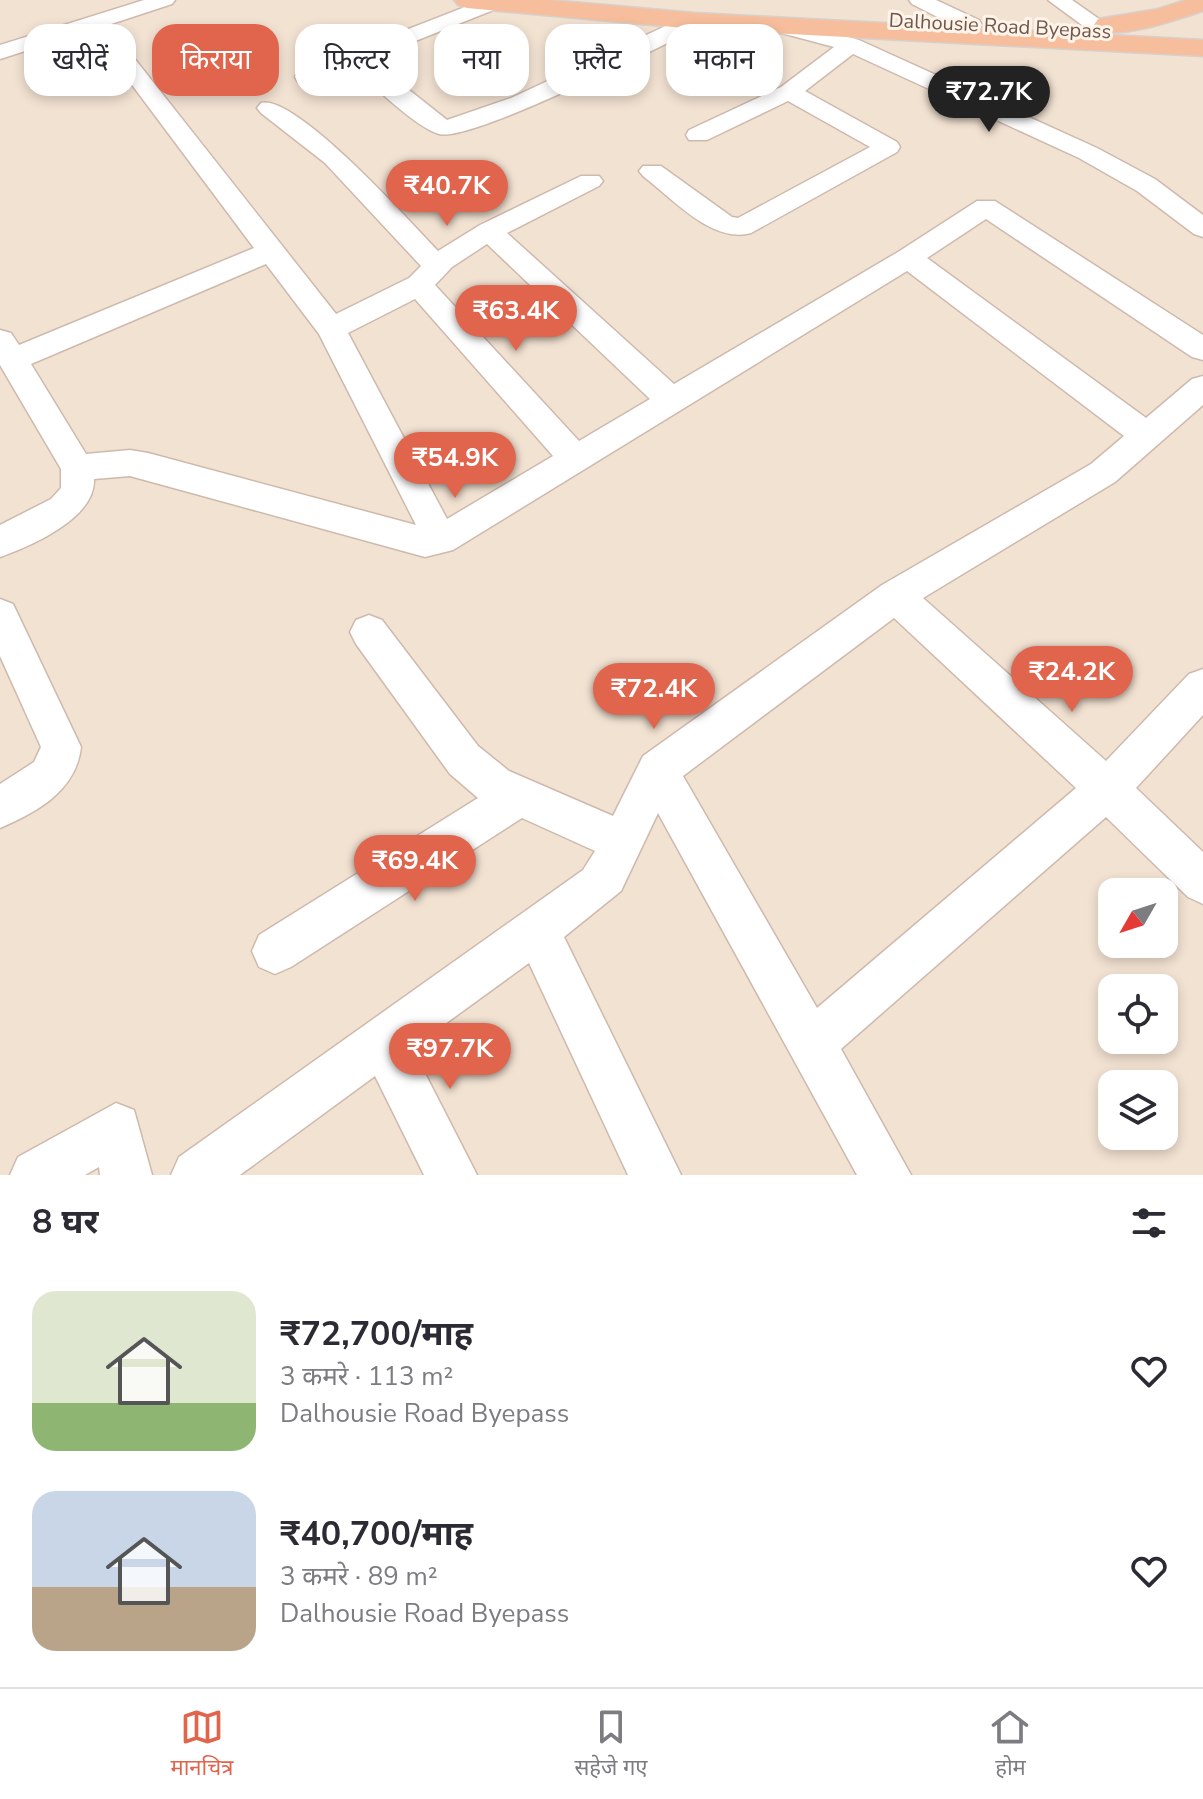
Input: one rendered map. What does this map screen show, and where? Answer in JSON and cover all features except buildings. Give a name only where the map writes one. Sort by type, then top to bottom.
[{"type":"highway","points":[[467,0],[688,9],[771,24]]},
{"type":"highway","name":"Dalhousie Road Byepass","points":[[606,0],[688,9],[971,25],[1067,14],[1203,35]]},
{"type":"highway","points":[[1067,14],[1162,16],[1203,3]]},
{"type":"highway","points":[[783,26],[1203,48]]},
{"type":"street","points":[[0,52],[165,0]]},
{"type":"street","points":[[919,0],[971,25]]},
{"type":"street","points":[[418,33],[494,3]]},
{"type":"street","points":[[401,96],[434,123],[450,128],[519,103],[688,9]]},
{"type":"street","points":[[96,23],[331,329],[441,540]]},
{"type":"street","points":[[783,26],[851,45],[1088,153],[1155,191],[1203,228]]},
{"type":"street","points":[[698,135],[789,92],[851,45]]},
{"type":"street","points":[[652,171],[725,225],[735,228],[888,147],[789,92]]},
{"type":"street","points":[[269,108],[334,158],[574,457]]},
{"type":"street","points":[[331,329],[428,276],[489,231],[590,181]]},
{"type":"street","points":[[77,468],[130,463],[148,466],[425,542],[441,540],[908,258],[986,207],[1203,349]]},
{"type":"street","points":[[489,231],[672,401]]},
{"type":"street","points":[[0,542],[63,509],[78,490],[77,468],[6,350],[272,251]]},
{"type":"street","points":[[908,258],[1147,436]]},
{"type":"street","points":[[197,1175],[598,885],[606,876],[657,770],[895,596],[1103,473],[1203,387]]},
{"type":"street","points":[[895,596],[1107,789],[1203,882]]},
{"type":"street","points":[[0,615],[61,747],[61,756],[53,772],[0,807]]},
{"type":"street","points":[[369,632],[464,760],[494,785],[621,841]]},
{"type":"street","points":[[812,1043],[1107,789],[1203,687]]},
{"type":"street","points":[[657,770],[885,1175]]},
{"type":"street","points":[[275,951],[518,797]]},
{"type":"street","points":[[537,930],[655,1175]]},
{"type":"street","points":[[383,1041],[451,1175]]},
{"type":"street","points":[[36,1175],[116,1128],[126,1175]]},
{"type":"shaded area","points":[[0,0],[1203,0],[1203,1175],[0,1175]]}]
